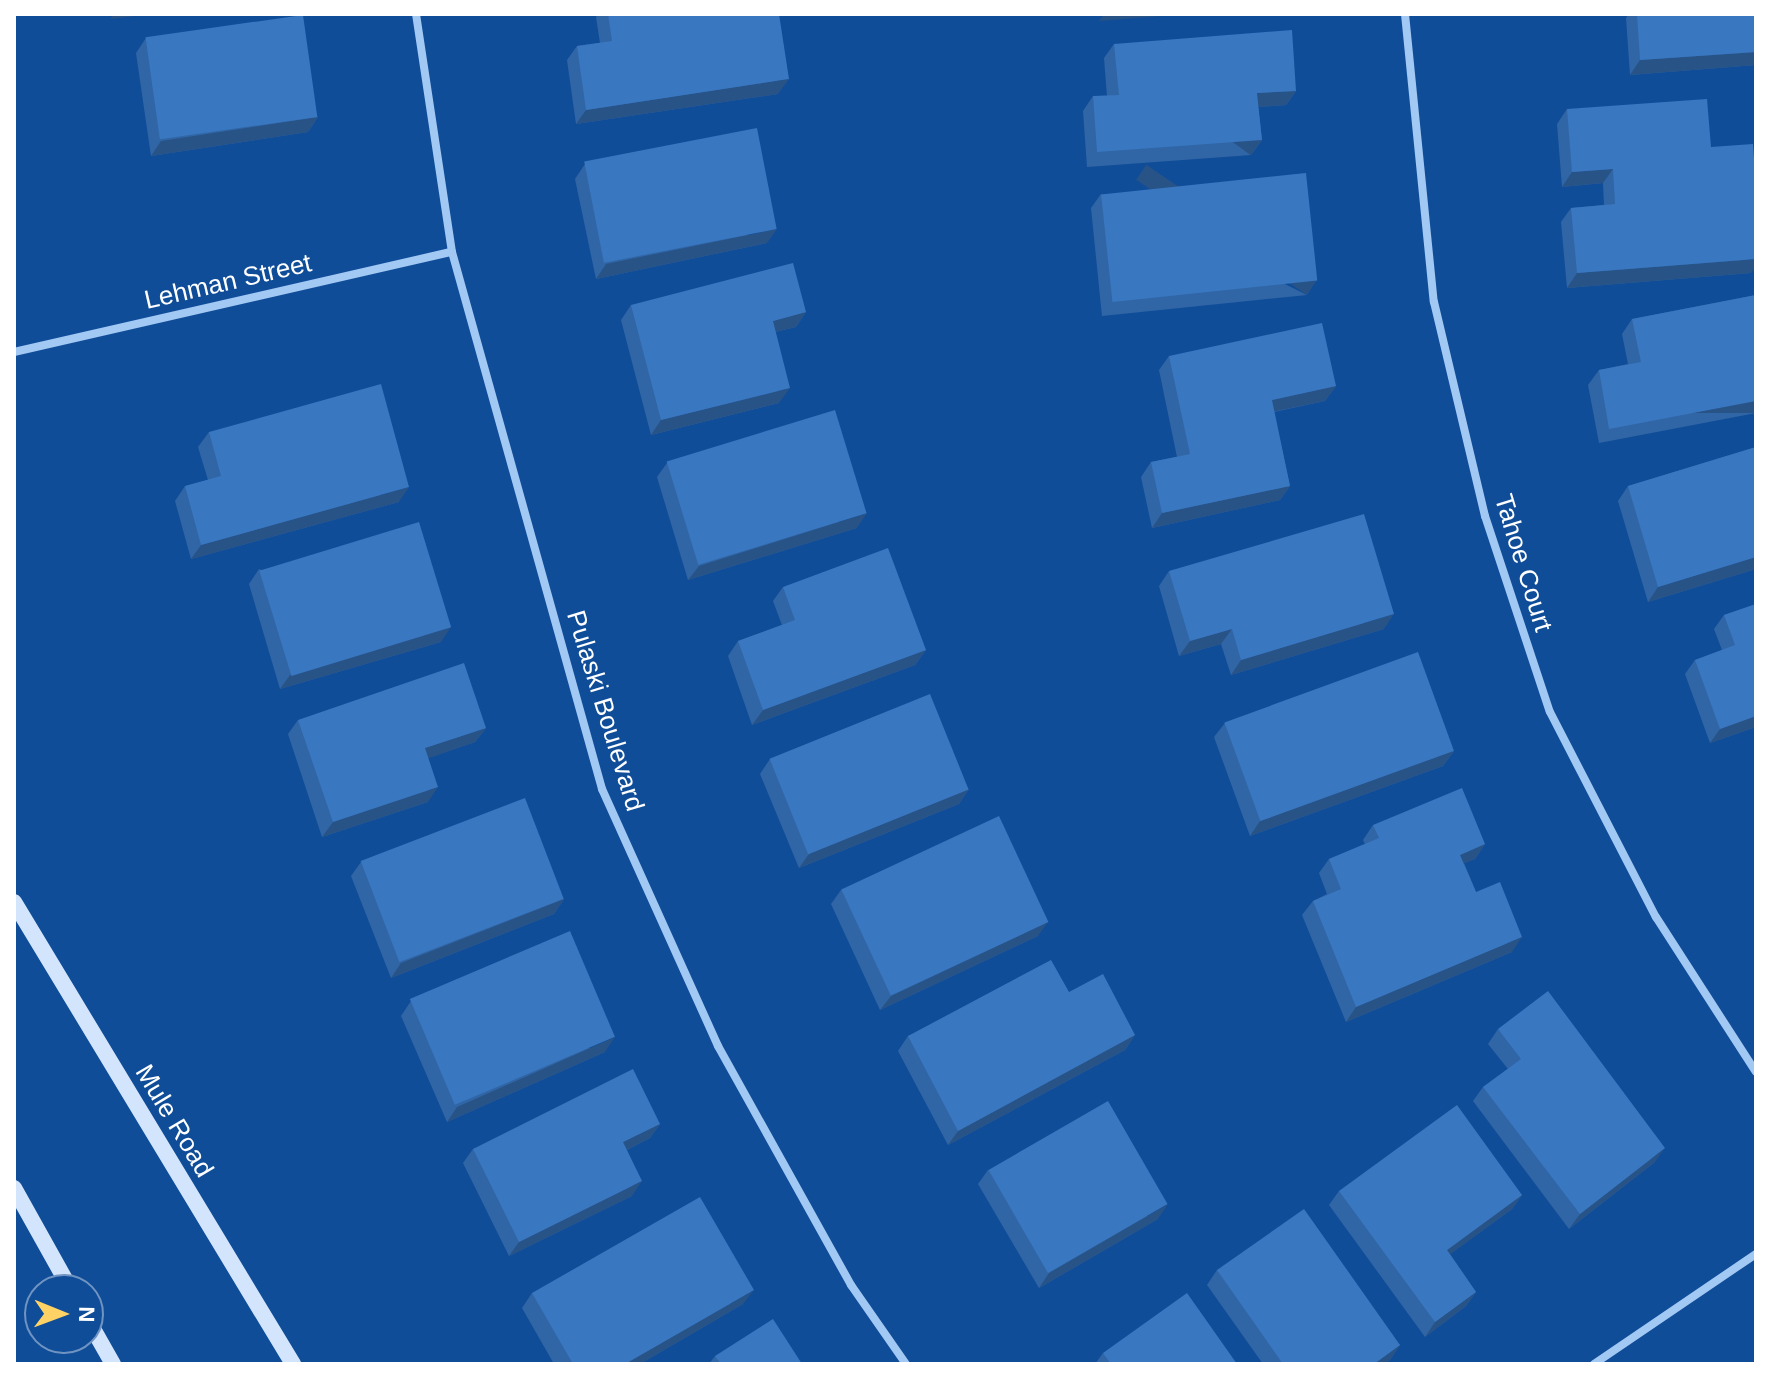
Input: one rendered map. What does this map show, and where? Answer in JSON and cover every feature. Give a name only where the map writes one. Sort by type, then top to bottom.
[{"type":"main road","name":"Mule Road","points":[[14,902],[293,1364]]},
{"type":"main road","points":[[14,1188],[62,1274]]},
{"type":"street","name":"Pulaski Boulevard","points":[[416,14],[452,252],[602,789],[718,1046],[851,1285],[906,1364]]},
{"type":"street","name":"Tahoe Court","points":[[1405,14],[1434,302],[1485,516],[1535,667],[1550,712],[1656,917],[1756,1072]]},
{"type":"street","name":"Lehman Street","points":[[14,352],[452,252]]},
{"type":"street","points":[[1594,1364],[1756,1254]]},
{"type":"building","points":[[608,14],[779,14],[789,79],[586,110],[577,46],[612,41]]},
{"type":"building","points":[[1637,14],[1756,14],[1756,52],[1640,60]]},
{"type":"building","points":[[303,15],[317,117],[160,139],[146,37]]},
{"type":"building","points":[[1292,30],[1296,91],[1257,93],[1262,140],[1097,152],[1093,96],[1119,95],[1114,44]]},
{"type":"building","points":[[1707,99],[1711,147],[1753,144],[1756,259],[1577,273],[1571,208],[1615,204],[1613,169],[1572,172],[1567,109]]},
{"type":"building","points":[[757,128],[777,229],[604,263],[584,162]]},
{"type":"building","points":[[1306,173],[1317,280],[1112,302],[1101,195]]},
{"type":"building","points":[[793,263],[806,312],[773,321],[790,388],[661,420],[631,305]]},
{"type":"building","points":[[1756,295],[1756,401],[1609,429],[1599,370],[1641,362],[1632,319]]},
{"type":"building","points":[[1322,323],[1336,386],[1272,400],[1290,486],[1162,513],[1151,462],[1190,454],[1169,356]]},
{"type":"building","points":[[381,384],[409,487],[201,545],[185,486],[221,476],[209,432]]},
{"type":"building","points":[[835,410],[867,513],[698,565],[667,461]]},
{"type":"building","points":[[1756,447],[1756,557],[1658,587],[1628,486]]},
{"type":"building","points":[[1364,514],[1394,614],[1241,660],[1232,629],[1190,641],[1169,571]]},
{"type":"building","points":[[419,522],[451,627],[291,676],[259,571]]},
{"type":"building","points":[[888,548],[926,650],[763,710],[738,641],[795,620],[783,587]]},
{"type":"building","points":[[1756,604],[1756,716],[1720,729],[1695,660],[1735,645],[1724,615]]},
{"type":"building","points":[[1418,652],[1454,751],[1260,821],[1224,722]]},
{"type":"building","points":[[464,663],[486,728],[425,748],[438,787],[333,822],[298,720]]},
{"type":"building","points":[[930,694],[969,789],[808,854],[770,759]]},
{"type":"building","points":[[1462,788],[1485,844],[1460,855],[1476,892],[1500,882],[1522,937],[1356,1007],[1313,901],[1341,889],[1329,859],[1379,838],[1373,825]]},
{"type":"building","points":[[525,798],[564,899],[399,962],[361,861]]},
{"type":"building","points":[[999,816],[1048,922],[891,996],[841,890]]},
{"type":"building","points":[[570,931],[615,1037],[455,1105],[410,999]]},
{"type":"building","points":[[1051,960],[1069,992],[1103,974],[1135,1035],[958,1131],[908,1036]]},
{"type":"building","points":[[1548,991],[1665,1148],[1580,1214],[1483,1087],[1521,1059],[1498,1029]]},
{"type":"building","points":[[633,1069],[660,1124],[623,1142],[642,1181],[519,1242],[473,1149]]},
{"type":"building","points":[[1108,1101],[1168,1204],[1048,1273],[988,1170]]},
{"type":"building","points":[[1457,1105],[1522,1195],[1447,1250],[1476,1292],[1435,1322],[1339,1191]]},
{"type":"building","points":[[700,1197],[754,1290],[625,1364],[573,1364],[532,1293]]},
{"type":"building","points":[[1304,1209],[1400,1345],[1374,1364],[1283,1364],[1217,1270]]},
{"type":"building","points":[[1187,1293],[1237,1364],[1111,1364],[1103,1353]]},
{"type":"building","points":[[773,1319],[802,1364],[721,1364],[715,1356]]}]
